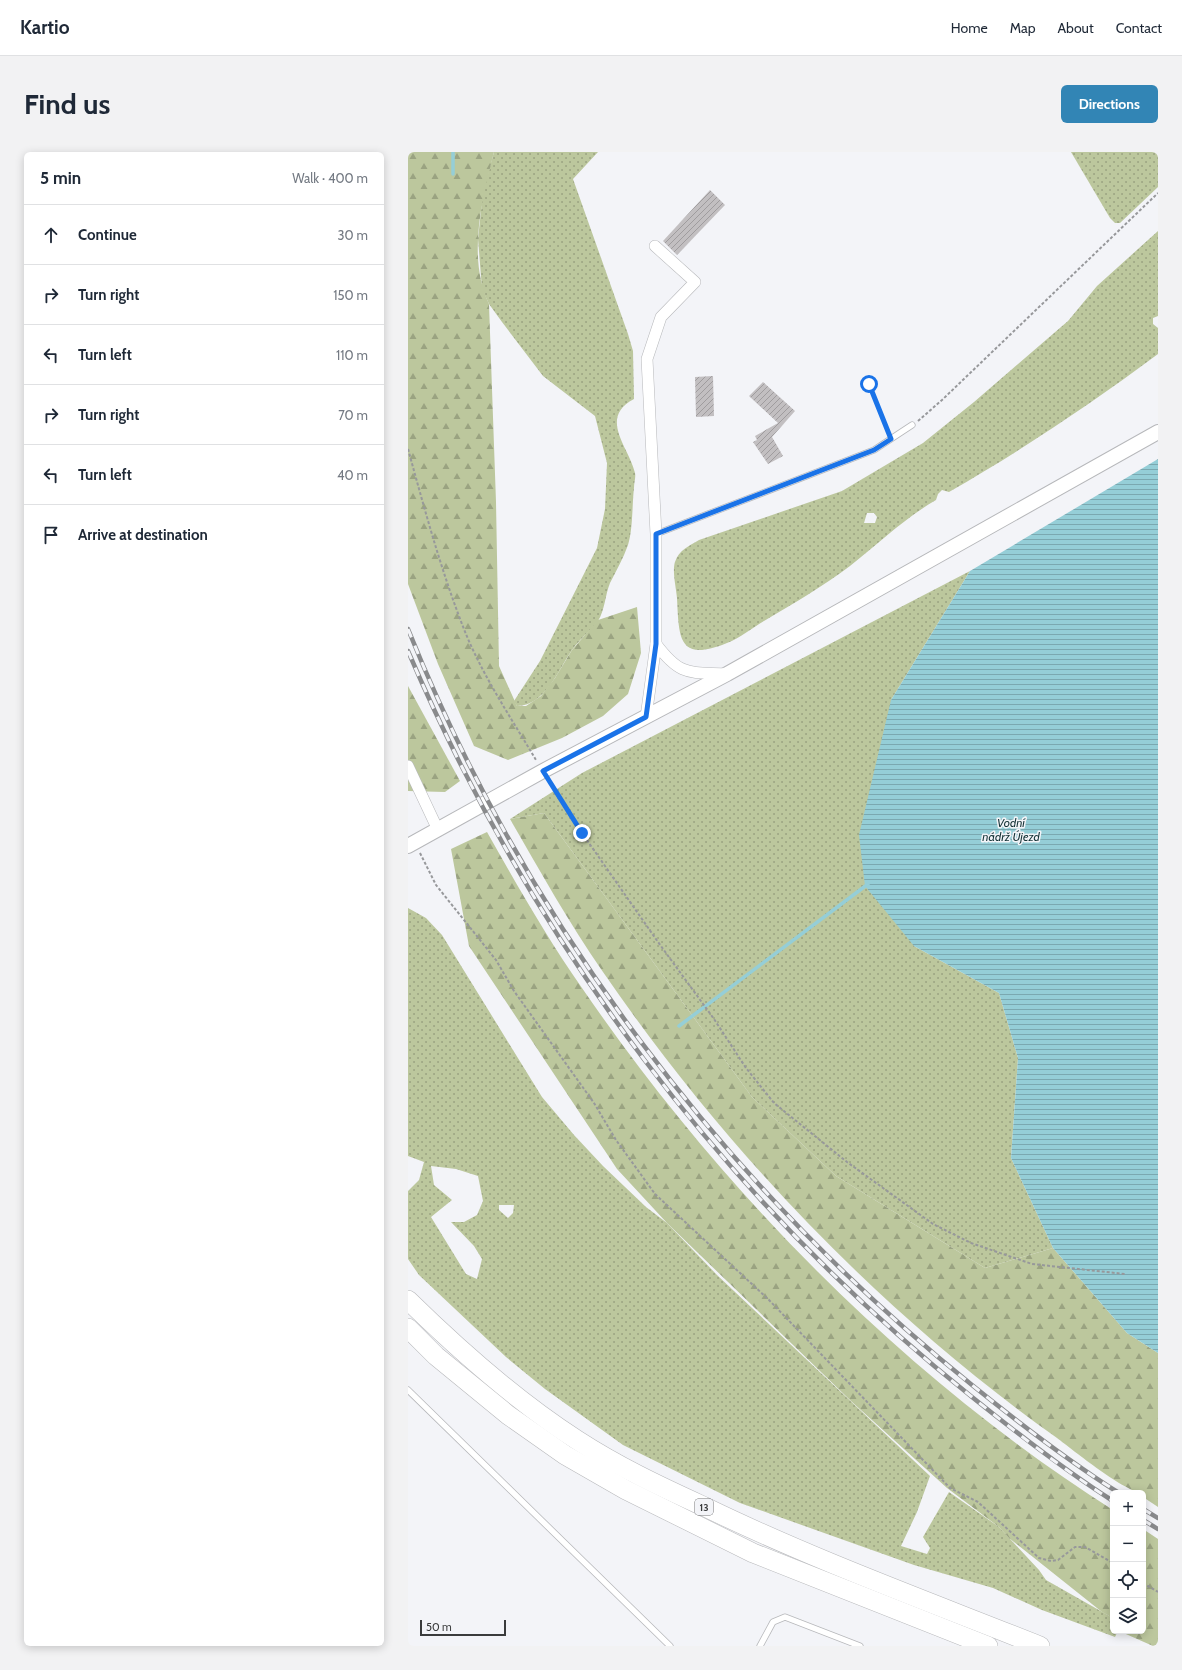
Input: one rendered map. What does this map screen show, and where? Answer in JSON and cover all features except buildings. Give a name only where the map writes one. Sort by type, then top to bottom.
[{"type":"highway","name":"13","points":[[408,1300],[452,1344],[522,1401],[576,1440],[632,1473],[761,1534],[1040,1646]]},
{"type":"highway","name":"13","points":[[408,1328],[436,1356],[508,1415],[566,1455],[626,1490],[754,1553],[988,1646]]},
{"type":"street","points":[[646,717],[656,644],[656,534],[647,359],[662,317],[695,282],[655,246]]},
{"type":"street","points":[[411,844],[543,771],[727,674],[1158,432]]},
{"type":"street","points":[[656,644],[669,661],[685,672],[727,674]]},
{"type":"street","points":[[408,766],[438,830]]},
{"type":"lane","points":[[656,534],[874,450],[912,425]]},
{"type":"lane","points":[[408,1390],[670,1646]]},
{"type":"lane","points":[[760,1646],[773,1622],[785,1617],[860,1646]]},
{"type":"path","points":[[912,425],[942,400],[1158,193]]},
{"type":"path","points":[[869,384],[891,439]]},
{"type":"path","points":[[408,449],[462,625],[492,687],[582,833],[714,1019],[746,1068],[774,1103],[847,1162],[902,1202],[934,1224],[971,1243],[1032,1264],[1125,1274]]},
{"type":"path","points":[[411,844],[436,885],[496,960],[514,991],[594,1103],[616,1140],[655,1194],[768,1299],[950,1488],[978,1502],[1039,1558],[1051,1561],[1058,1560],[1075,1547],[1085,1547],[1110,1562]]},
{"type":"path","points":[[1146,1585],[1158,1592]]},
{"type":"green space","points":[[408,152],[494,152],[481,209],[478,248],[482,286],[489,304],[496,502],[499,666],[517,706],[526,706],[541,696],[555,678],[572,650],[598,620],[637,607],[641,653],[628,694],[603,716],[562,738],[508,760],[474,746],[438,664],[408,584]]},
{"type":"green space","points":[[494,152],[598,152],[573,179],[633,351],[634,399],[623,407],[618,415],[617,424],[635,475],[630,539],[622,560],[610,583],[598,621],[575,646],[550,685],[543,693],[536,700],[517,706],[514,701],[540,661],[597,548],[605,509],[607,463],[595,416],[543,376],[489,304],[482,289],[478,239],[483,192]]},
{"type":"green space","points":[[1071,152],[1158,152],[1158,187],[1120,223],[1115,223],[1110,218]]},
{"type":"green space","points":[[1158,231],[1158,316],[1153,318],[1153,324],[1158,328],[1158,354],[1082,409],[1030,443],[949,492],[942,490],[938,494],[936,500],[903,523],[850,566],[819,588],[741,636],[727,643],[699,650],[690,648],[684,643],[679,625],[674,579],[675,562],[682,551],[699,540],[842,491],[923,443],[974,402],[1068,321],[1097,286]],"holes":[[[867,513],[874,513],[877,517],[875,523],[864,523]]]},
{"type":"green space","points":[[970,571],[891,700],[914,946],[999,993],[1018,1058],[1011,1158],[1053,1248],[985,1268],[836,1176],[752,1097],[544,813],[510,819],[582,773]]},
{"type":"green space","points":[[408,686],[460,781],[445,792],[408,791]]},
{"type":"green space","points":[[544,813],[752,1097],[836,1176],[985,1268],[1053,1248],[1127,1333],[1158,1353],[1158,1507],[1146,1499],[1146,1490],[1133,1490],[1113,1479],[992,1389],[929,1337],[868,1282],[810,1225],[754,1165],[701,1103],[651,1038],[590,953],[510,819]]},
{"type":"green space","points":[[487,832],[544,931],[636,1064],[695,1137],[756,1208],[822,1276],[890,1340],[962,1401],[1036,1458],[1110,1508],[1110,1616],[1102,1612],[1009,1538],[999,1527],[947,1488],[852,1402],[667,1223],[617,1169],[469,946],[451,849]]},
{"type":"green space","points":[[408,908],[426,918],[442,935],[542,1097],[574,1135],[603,1166],[646,1207],[667,1223],[717,1275],[930,1476],[917,1512],[901,1546],[927,1554],[930,1548],[923,1537],[949,1492],[999,1527],[1039,1570],[1046,1580],[1110,1616],[1110,1634],[1116,1634],[1115,1637],[1042,1610],[993,1588],[914,1565],[740,1503],[623,1445],[545,1389],[506,1357],[419,1275],[408,1259],[408,1191],[419,1180],[424,1162],[408,1156]],"holes":[[[431,1166],[456,1169],[478,1176],[483,1201],[477,1215],[464,1222],[451,1222],[474,1246],[482,1259],[477,1279],[466,1274],[431,1217],[452,1200],[434,1185]],[[499,1205],[514,1205],[513,1213],[508,1218],[499,1210]]]},
{"type":"green space","points":[[1146,1531],[1158,1539],[1158,1646],[1153,1646],[1126,1634],[1146,1634]]},
{"type":"water","name":"Vodní nádrž Újezd","points":[[1158,459],[1158,1353],[1127,1333],[1053,1248],[1011,1158],[1018,1058],[999,993],[914,946],[865,886],[859,835],[891,700],[970,571]]},
{"type":"waterway","points":[[453,152],[453,174]]},
{"type":"waterway","points":[[679,1026],[868,884]]},
{"type":"railway","points":[[408,629],[456,738],[511,843],[573,945],[642,1043],[716,1136],[796,1224],[882,1307],[972,1385],[1007,1413],[1062,1454],[1115,1490]]},
{"type":"railway","points":[[408,651],[458,759],[514,863],[576,963],[644,1059],[718,1151],[797,1238],[882,1320],[972,1397],[1059,1464],[1110,1499]]},
{"type":"railway","points":[[1146,1511],[1158,1518]]},
{"type":"railway","points":[[1146,1522],[1158,1529]]},
{"type":"route","points":[[582,833],[543,771],[646,717],[656,644],[656,534],[874,450],[891,439],[869,384]]}]
